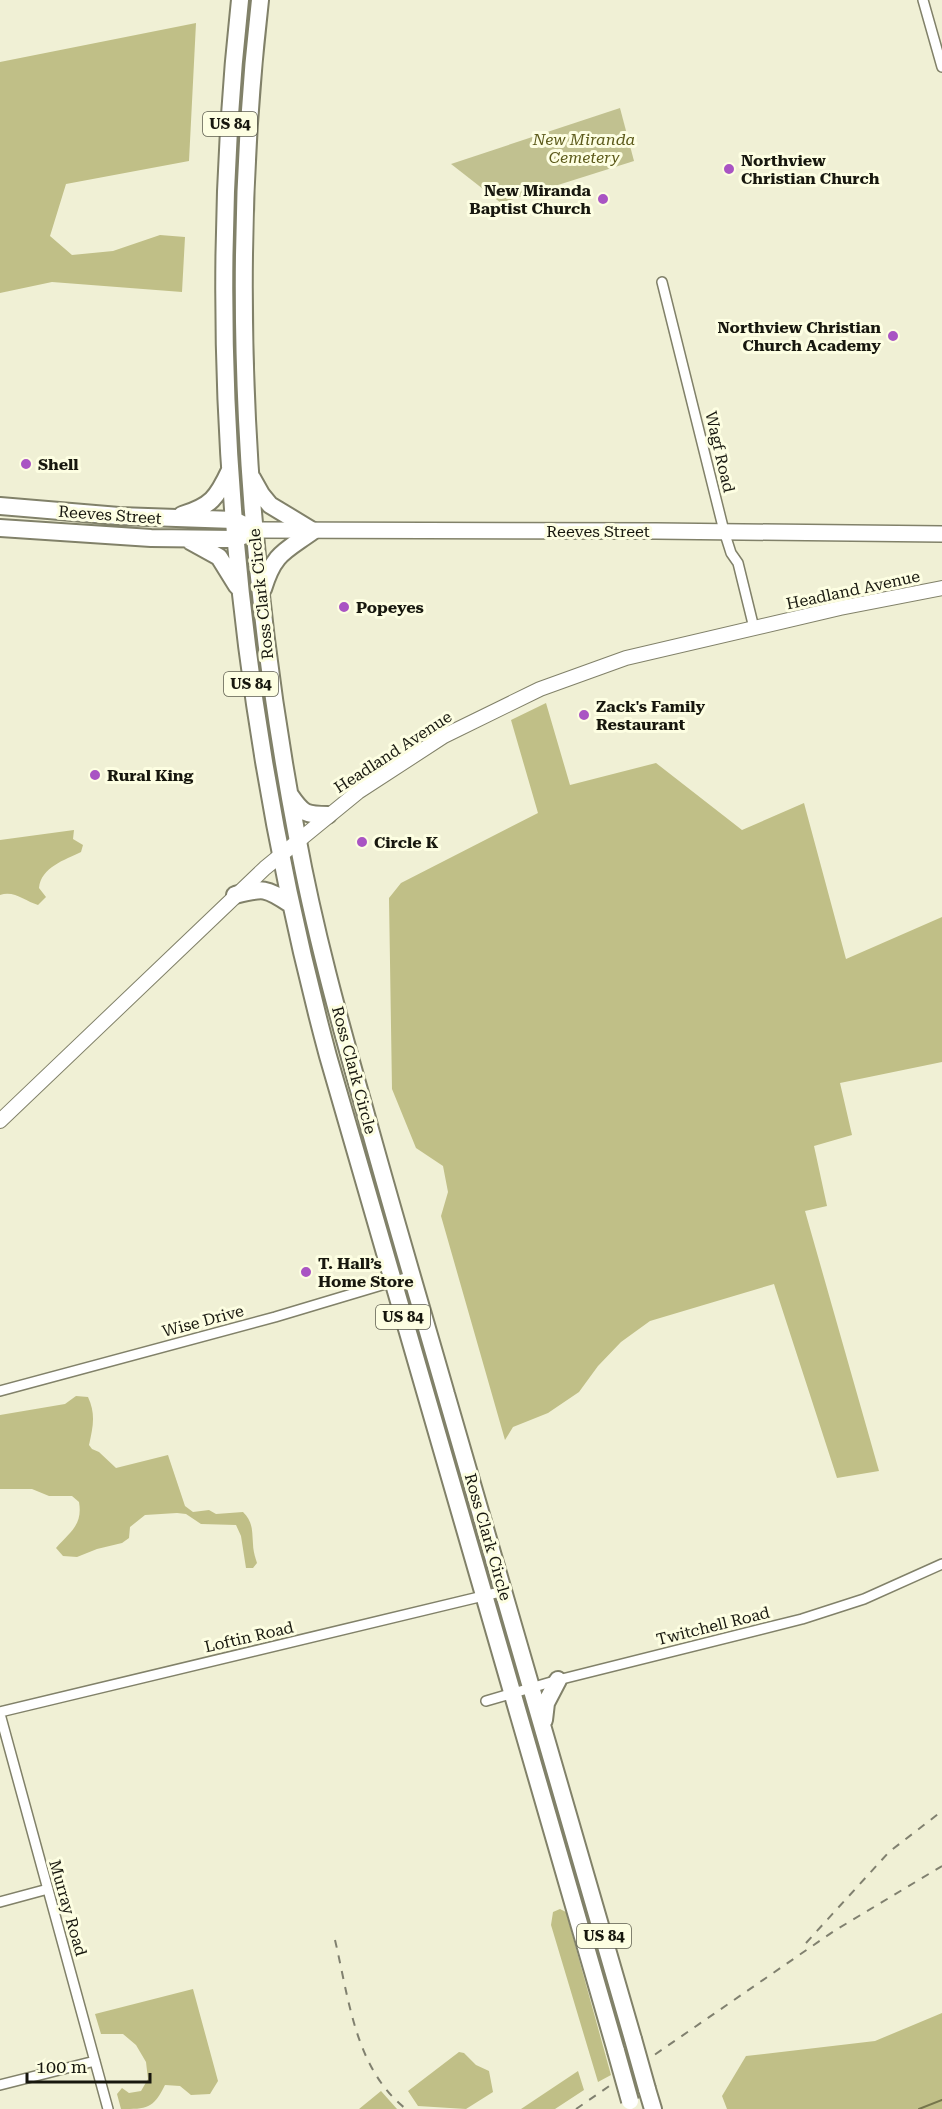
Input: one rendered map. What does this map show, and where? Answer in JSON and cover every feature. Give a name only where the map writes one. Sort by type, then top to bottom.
[{"type":"highway","name":"Ross Clark Circle","points":[[240,0],[226,219],[225,355],[230,469],[240,590],[259,735],[280,855],[328,1056],[631,2105]]},
{"type":"highway","name":"Ross Clark Circle","points":[[260,0],[251,112],[246,228],[246,355],[250,476],[261,595],[297,841],[340,1021],[653,2109]]},
{"type":"highway","points":[[171,519],[199,510],[212,502],[221,490],[230,469]]},
{"type":"highway","points":[[250,476],[270,505],[313,531],[276,558],[268,571],[261,595]]},
{"type":"highway","name":"Reeves Street","points":[[0,506],[171,519],[234,520],[254,530]]},
{"type":"highway","name":"Reeves Street","points":[[0,528],[88,535],[236,540]]},
{"type":"highway","points":[[236,540],[254,530]]},
{"type":"highway","points":[[187,539],[219,557],[240,590]]},
{"type":"highway","points":[[289,794],[301,811],[306,814],[328,815]]},
{"type":"highway","points":[[235,895],[264,890],[270,891],[290,904]]},
{"type":"highway","points":[[543,1727],[546,1703],[558,1680]]},
{"type":"main road","name":"Reeves Street","points":[[254,530],[942,534]]},
{"type":"main road","name":"Headland Avenue","points":[[0,1120],[235,895],[280,855],[373,781],[422,749],[513,700],[565,678],[626,658],[942,588]]},
{"type":"street","points":[[923,0],[942,67]]},
{"type":"street","name":"Wagf Road","points":[[662,282],[724,531],[731,553],[738,563],[754,628]]},
{"type":"street","name":"Wise Drive","points":[[0,1391],[275,1317],[412,1276]]},
{"type":"street","name":"Twitchell Road","points":[[486,1701],[558,1680],[802,1619],[864,1599],[942,1564]]},
{"type":"street","name":"Loftin Road","points":[[0,1713],[504,1591]]},
{"type":"street","name":"Murray Road","points":[[0,1713],[108,2109]]},
{"type":"street","points":[[0,1902],[48,1889]]},
{"type":"street","points":[[0,2085],[95,2061]]},
{"type":"green space","name":"New Miranda Cemetery","points":[[620,108],[634,161],[501,203],[451,164]]},
{"type":"shaded area","points":[[196,23],[189,161],[66,184],[50,236],[72,255],[113,251],[160,235],[185,237],[182,292],[52,282],[0,293],[0,62]]},
{"type":"shaded area","points":[[546,703],[570,785],[656,763],[742,830],[804,803],[846,959],[942,917],[942,1062],[840,1083],[852,1135],[814,1146],[827,1206],[805,1211],[879,1471],[837,1478],[774,1284],[650,1321],[621,1342],[598,1366],[579,1392],[548,1413],[513,1427],[505,1440],[441,1216],[448,1192],[443,1166],[416,1148],[392,1089],[389,898],[401,883],[538,813],[511,720]]},
{"type":"shaded area","points":[[74,830],[73,839],[83,845],[81,852],[61,861],[44,875],[39,888],[46,897],[38,905],[15,895],[0,895],[0,840]]},
{"type":"shaded area","points":[[76,1396],[88,1397],[92,1409],[93,1426],[89,1445],[116,1468],[168,1455],[185,1506],[193,1512],[209,1510],[216,1514],[243,1512],[251,1526],[257,1563],[253,1568],[246,1568],[241,1536],[236,1525],[201,1524],[186,1514],[177,1513],[145,1515],[130,1527],[129,1538],[122,1543],[77,1557],[63,1556],[56,1548],[77,1522],[79,1502],[72,1496],[49,1496],[32,1489],[0,1489],[0,1415],[65,1404]]},
{"type":"shaded area","points":[[560,1909],[566,1912],[611,2075],[598,2082],[551,1925],[553,1912]]},
{"type":"shaded area","points":[[193,1989],[218,2081],[210,2094],[191,2095],[180,2086],[165,2085],[157,2099],[148,2106],[121,2109],[117,2094],[122,2088],[129,2093],[141,2091],[148,2079],[146,2062],[136,2045],[123,2034],[101,2034],[95,2014]]},
{"type":"shaded area","points":[[942,2013],[942,2109],[727,2109],[722,2096],[746,2056],[875,2041]]},
{"type":"shaded area","points":[[459,2052],[464,2053],[476,2065],[489,2071],[493,2092],[466,2109],[418,2106],[408,2091]]},
{"type":"shaded area","points":[[578,2071],[584,2090],[555,2109],[521,2109]]},
{"type":"shaded area","points":[[381,2091],[397,2109],[359,2109]]},
{"type":"waterway","points":[[919,2109],[942,2100]]},
{"type":"railway","points":[[806,1943],[889,1852],[942,1811]]},
{"type":"railway","points":[[576,2109],[834,1931],[942,1866]]},
{"type":"railway","points":[[335,1940],[350,2009],[365,2054],[375,2074],[389,2093],[406,2109]]},
{"type":"place","name":"Northview Christian Church","points":[[729,169]]},
{"type":"place","name":"New Miranda Baptist Church","points":[[603,199]]},
{"type":"place","name":"Northview Christian Church Academy","points":[[893,336]]},
{"type":"place","name":"Shell","points":[[26,464]]},
{"type":"place","name":"Popeyes","points":[[344,607]]},
{"type":"place","name":"Zack's Family Restaurant","points":[[584,715]]},
{"type":"place","name":"Rural King","points":[[95,775]]},
{"type":"place","name":"Circle K","points":[[362,842]]},
{"type":"place","name":"T. Hall’s Home Store","points":[[306,1272]]}]
